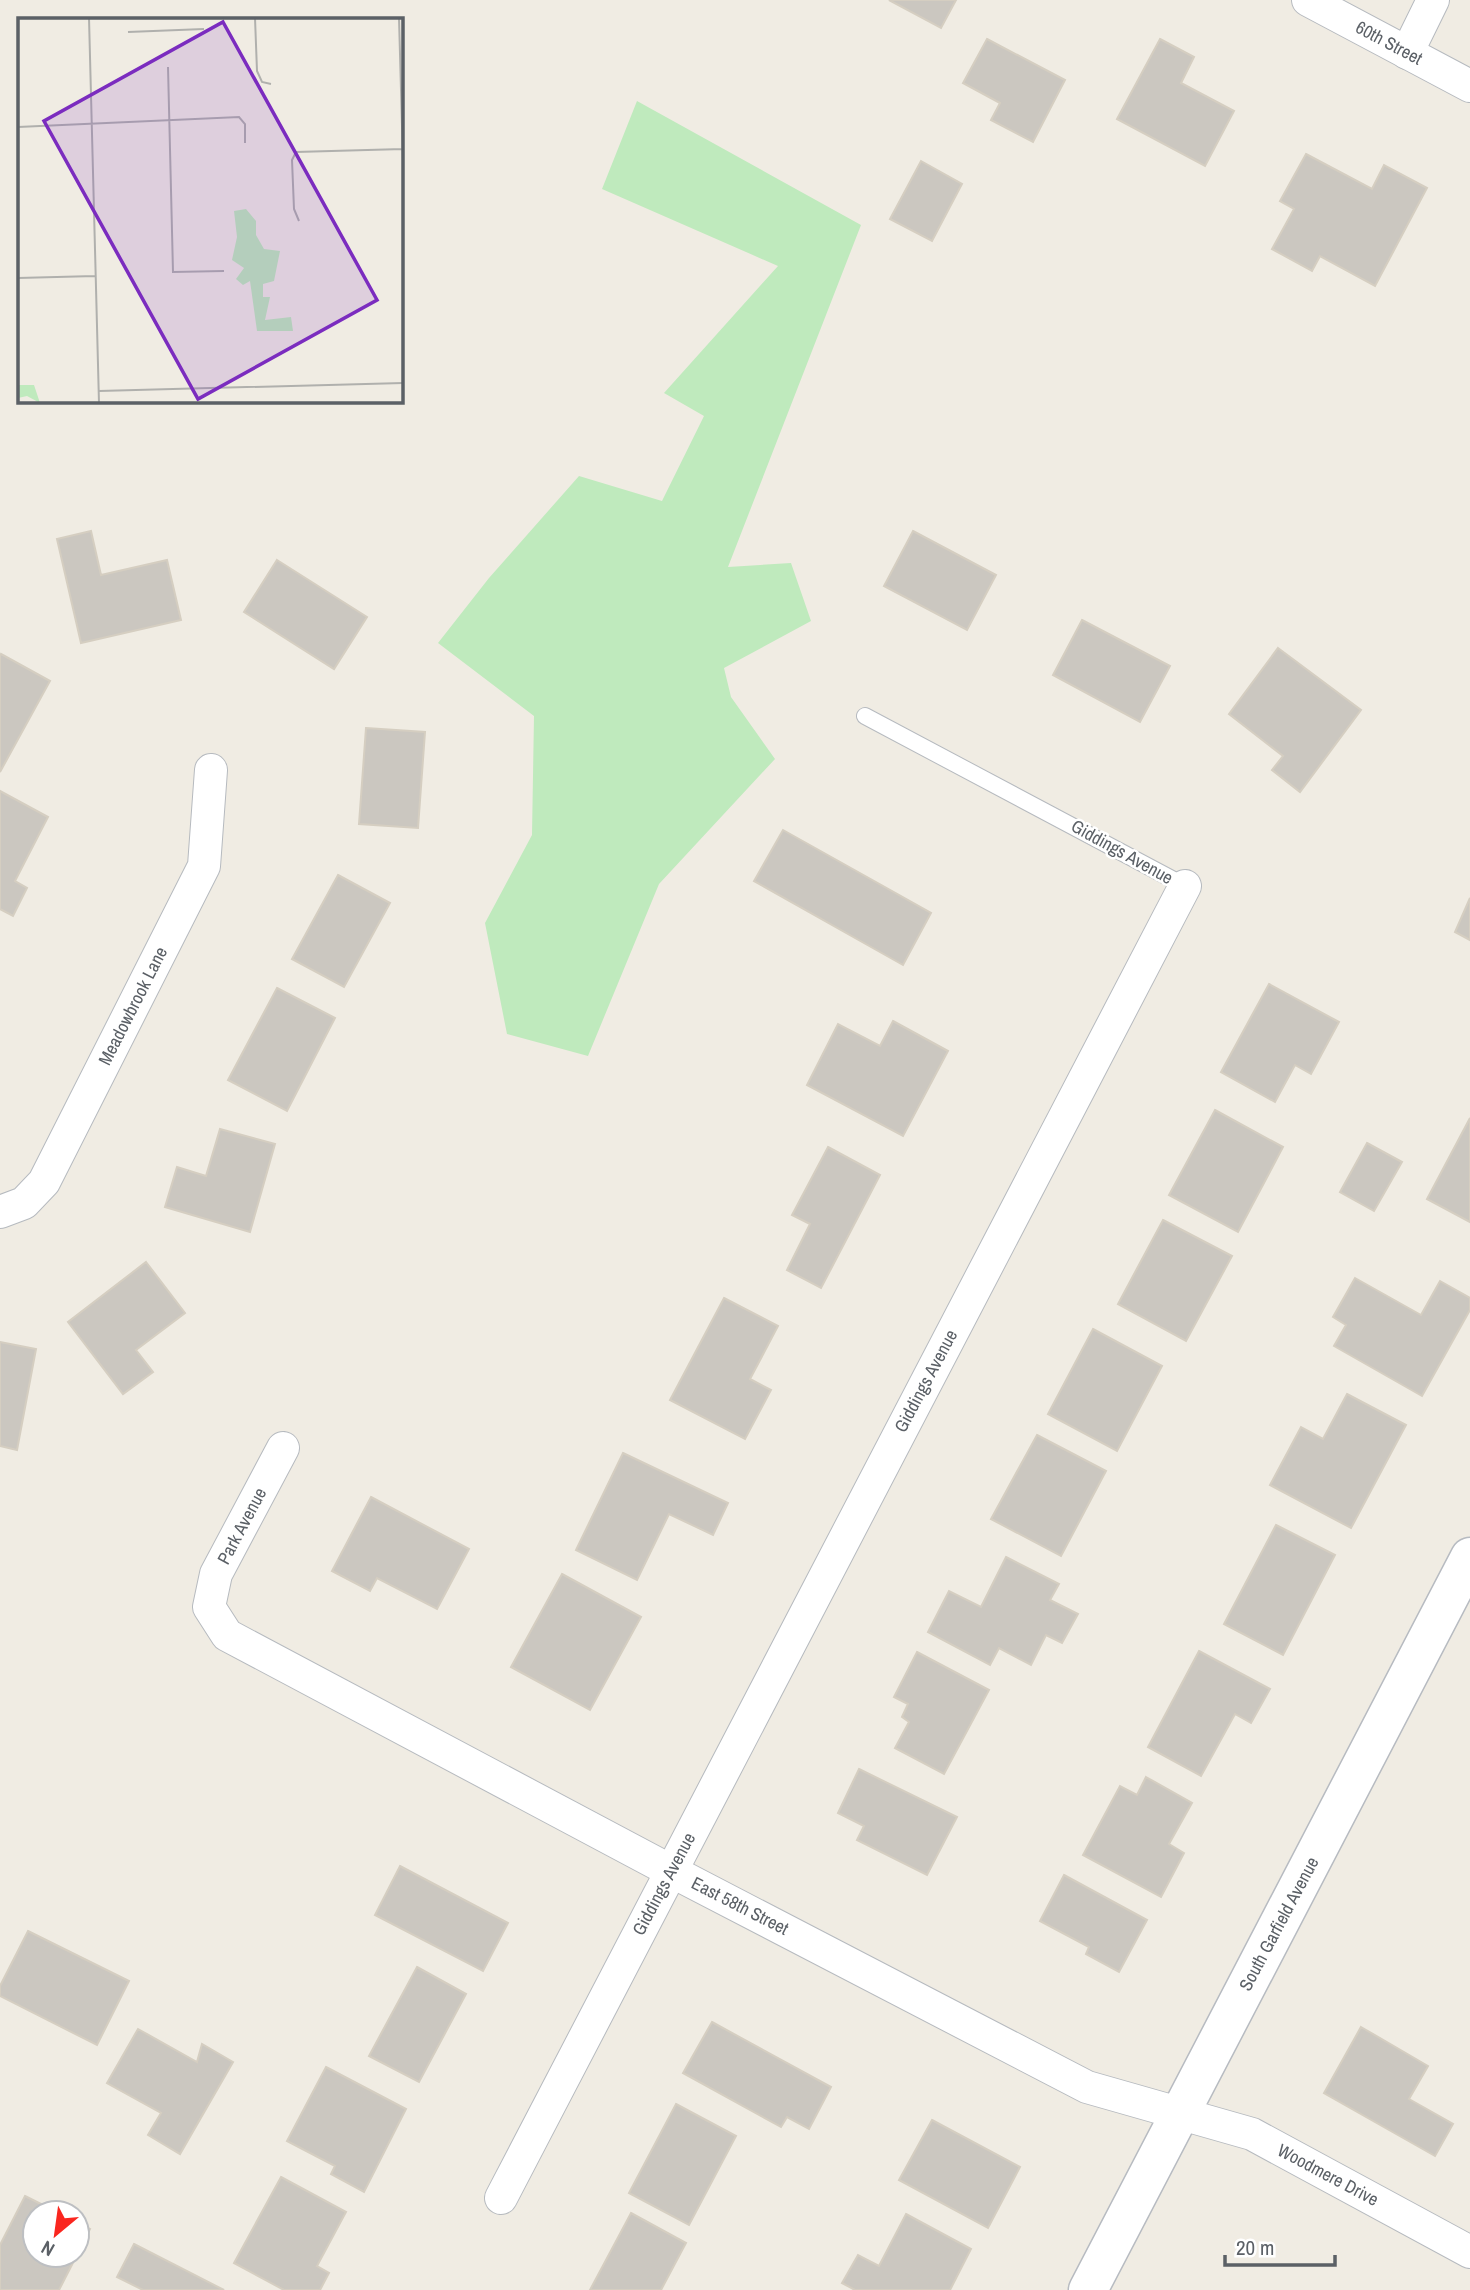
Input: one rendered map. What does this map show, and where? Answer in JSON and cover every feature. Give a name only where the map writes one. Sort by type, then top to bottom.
[{"type":"street","name":"60th Street","points":[[1308,0],[1470,86]]},
{"type":"street","points":[[1407,53],[1433,0]]},
{"type":"street","name":"Meadowbrook Lane","points":[[0,1212],[24,1203],[44,1182],[204,866],[211,771]]},
{"type":"street","name":"Giddings Avenue","points":[[500,2198],[1185,886]]},
{"type":"street","name":"Park Avenue","points":[[209,1607],[216,1574],[283,1447]]},
{"type":"street","name":"South Garfield Avenue","points":[[1088,2290],[1470,1557]]},
{"type":"street","name":"East 58th Street","points":[[209,1607],[227,1635],[670,1871],[1087,2087],[1180,2115]]},
{"type":"street","name":"Woodmere Drive","points":[[1180,2115],[1252,2134],[1470,2252]]},
{"type":"lane","name":"Giddings Avenue","points":[[864,716],[1185,886]]},
{"type":"green space","points":[[637,101],[861,225],[728,567],[791,563],[811,621],[724,668],[731,697],[775,759],[659,884],[588,1056],[507,1034],[485,923],[532,835],[534,716],[438,643],[489,578],[579,476],[662,501],[704,416],[664,393],[778,266],[602,189]]},
{"type":"building","points":[[889,0],[956,0],[941,28]]},
{"type":"building","points":[[987,39],[1065,80],[1033,142],[991,120],[1000,103],[963,83]]},
{"type":"building","points":[[1160,39],[1194,57],[1181,83],[1234,111],[1205,166],[1117,119]]},
{"type":"building","points":[[1306,154],[1372,189],[1384,165],[1427,188],[1375,286],[1320,256],[1312,271],[1272,249],[1294,209],[1280,201]]},
{"type":"building","points":[[921,161],[962,184],[932,241],[890,219]]},
{"type":"building","points":[[91,531],[101,575],[167,560],[181,620],[81,643],[57,539]]},
{"type":"building","points":[[913,531],[996,575],[967,630],[884,586]]},
{"type":"building","points":[[277,560],[367,617],[334,669],[244,612]]},
{"type":"building","points":[[1082,620],[1170,666],[1140,722],[1053,675]]},
{"type":"building","points":[[1278,648],[1361,710],[1300,792],[1272,770],[1283,756],[1229,714]]},
{"type":"building","points":[[1,654],[50,681],[0,772],[0,656]]},
{"type":"building","points":[[366,728],[425,732],[418,828],[359,824]]},
{"type":"building","points":[[0,791],[48,817],[15,881],[27,888],[13,916],[0,909]]},
{"type":"building","points":[[783,830],[931,913],[903,965],[754,881]]},
{"type":"building","points":[[338,875],[390,903],[344,987],[292,959]]},
{"type":"building","points":[[1470,898],[1470,940],[1455,932]]},
{"type":"building","points":[[1269,984],[1339,1022],[1311,1074],[1295,1065],[1275,1102],[1221,1072]]},
{"type":"building","points":[[277,988],[335,1018],[287,1111],[228,1080]]},
{"type":"building","points":[[893,1021],[948,1051],[903,1136],[807,1085],[838,1024],[880,1046]]},
{"type":"building","points":[[1215,1110],[1283,1147],[1238,1232],[1169,1195]]},
{"type":"building","points":[[1470,1118],[1470,1222],[1427,1199]]},
{"type":"building","points":[[220,1129],[275,1144],[250,1232],[165,1207],[177,1167],[206,1176]]},
{"type":"building","points":[[1367,1143],[1402,1162],[1374,1211],[1340,1192]]},
{"type":"building","points":[[828,1147],[880,1175],[821,1288],[787,1270],[810,1224],[792,1215]]},
{"type":"building","points":[[1163,1220],[1232,1256],[1186,1341],[1118,1304]]},
{"type":"building","points":[[146,1262],[185,1313],[136,1350],[153,1372],[123,1394],[68,1322]]},
{"type":"building","points":[[1355,1278],[1421,1315],[1440,1281],[1470,1298],[1470,1310],[1422,1396],[1334,1346],[1346,1325],[1333,1317]]},
{"type":"building","points":[[724,1298],[778,1326],[750,1379],[771,1390],[745,1439],[670,1400]]},
{"type":"building","points":[[1093,1329],[1162,1366],[1117,1451],[1048,1414]]},
{"type":"building","points":[[0,1342],[36,1349],[17,1450],[0,1446]]},
{"type":"building","points":[[1347,1394],[1406,1425],[1351,1528],[1270,1485],[1301,1427],[1323,1439]]},
{"type":"building","points":[[1037,1435],[1106,1471],[1061,1556],[991,1519]]},
{"type":"building","points":[[623,1453],[728,1503],[713,1535],[669,1514],[637,1580],[576,1550]]},
{"type":"building","points":[[371,1497],[469,1549],[437,1609],[377,1578],[370,1591],[332,1571]]},
{"type":"building","points":[[1276,1525],[1335,1555],[1283,1655],[1224,1624]]},
{"type":"building","points":[[1006,1557],[1059,1584],[1050,1600],[1078,1614],[1062,1643],[1046,1635],[1031,1665],[999,1648],[990,1665],[928,1632],[949,1591],[981,1607]]},
{"type":"building","points":[[562,1574],[641,1617],[590,1710],[511,1667]]},
{"type":"building","points":[[1199,1651],[1270,1689],[1251,1723],[1235,1714],[1201,1776],[1148,1747]]},
{"type":"building","points":[[917,1652],[989,1690],[944,1774],[895,1748],[909,1722],[902,1717],[908,1704],[894,1697]]},
{"type":"building","points":[[859,1769],[957,1817],[927,1875],[857,1840],[864,1826],[838,1813]]},
{"type":"building","points":[[1146,1777],[1192,1803],[1169,1844],[1184,1853],[1161,1897],[1083,1855],[1120,1786],[1137,1795]]},
{"type":"building","points":[[400,1866],[508,1923],[483,1971],[375,1915]]},
{"type":"building","points":[[1064,1875],[1147,1920],[1119,1972],[1086,1954],[1089,1947],[1040,1921]]},
{"type":"building","points":[[28,1931],[129,1981],[97,2045],[0,1996],[0,1986]]},
{"type":"building","points":[[417,1967],[466,1994],[419,2082],[369,2056]]},
{"type":"building","points":[[712,2022],[831,2087],[809,2129],[787,2117],[781,2127],[683,2073]]},
{"type":"building","points":[[1361,2027],[1428,2066],[1409,2099],[1453,2124],[1435,2156],[1324,2093]]},
{"type":"building","points":[[138,2029],[197,2062],[202,2044],[233,2062],[180,2154],[148,2135],[161,2113],[107,2083]]},
{"type":"building","points":[[326,2067],[406,2109],[364,2192],[331,2174],[335,2166],[287,2141]]},
{"type":"building","points":[[676,2104],[736,2136],[689,2225],[629,2193]]},
{"type":"building","points":[[932,2120],[1020,2167],[988,2228],[899,2180]]},
{"type":"building","points":[[281,2177],[346,2212],[317,2266],[329,2273],[320,2290],[284,2290],[234,2263]]},
{"type":"building","points":[[21,2204],[21,2269],[70,2269],[59,2290],[0,2290],[0,2245]]},
{"type":"building","points":[[631,2213],[686,2243],[661,2290],[590,2290]]},
{"type":"building","points":[[906,2214],[971,2249],[950,2290],[855,2290],[842,2283],[858,2255],[879,2266]]},
{"type":"building","points":[[134,2244],[224,2290],[143,2290],[117,2277]]}]
